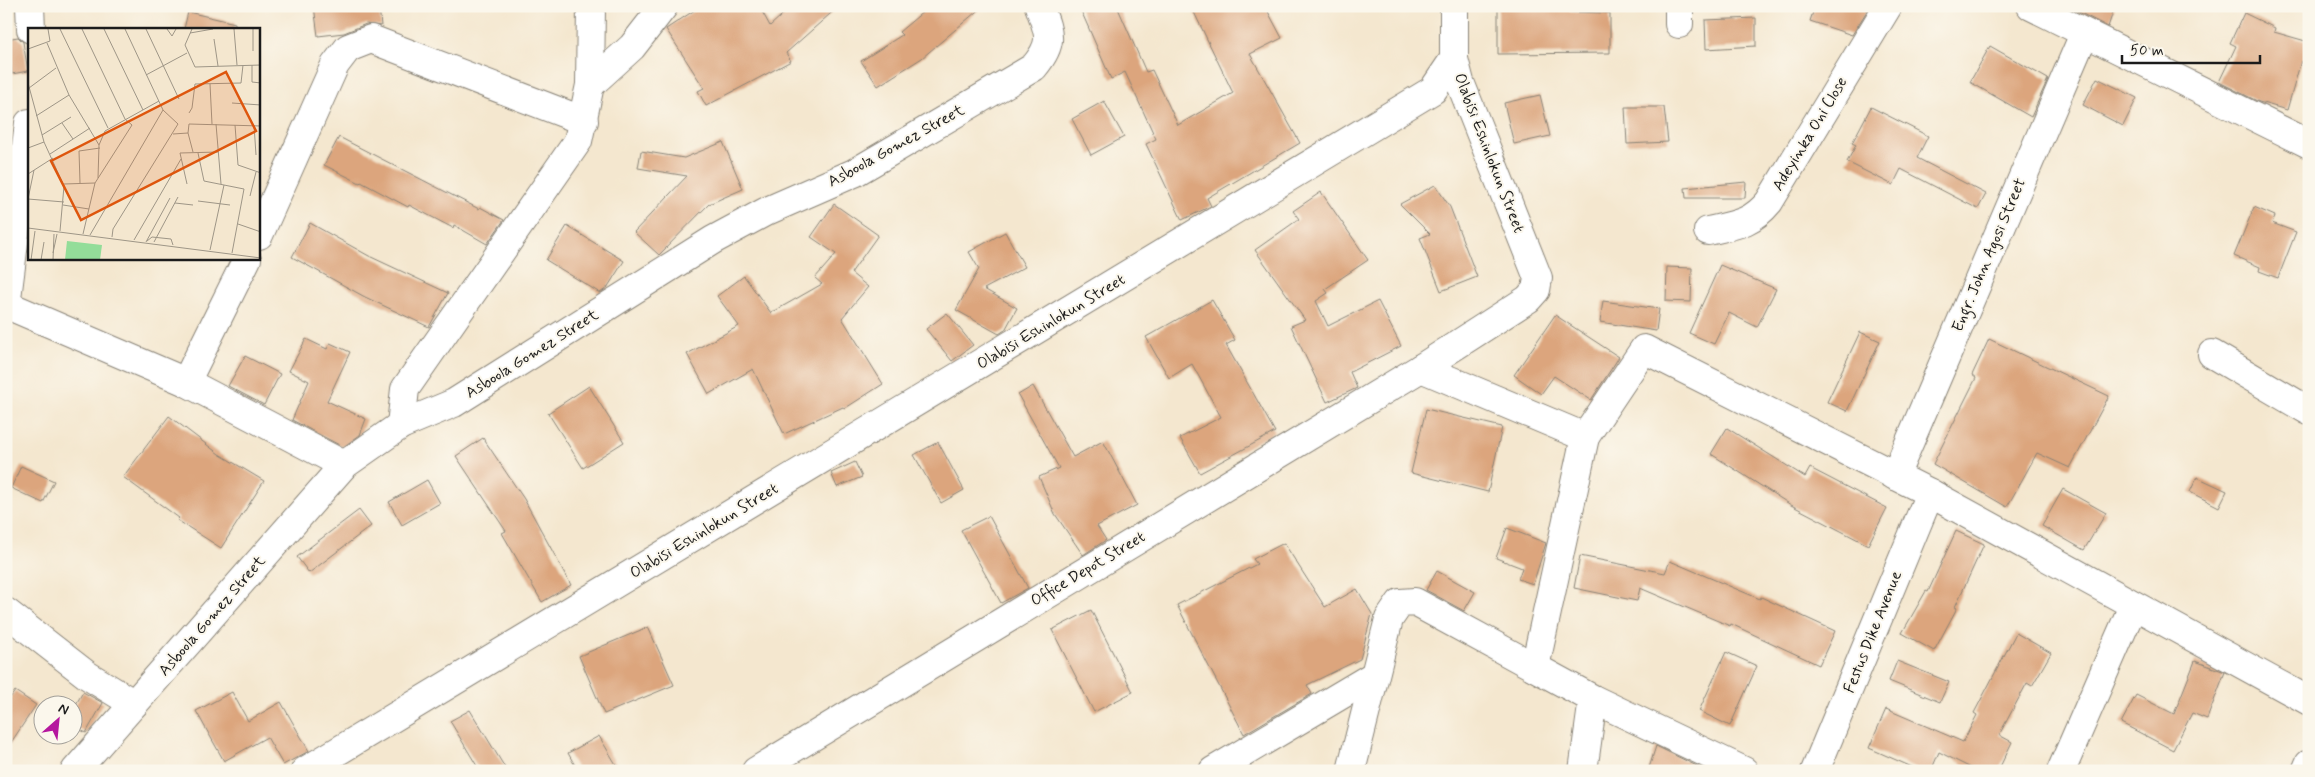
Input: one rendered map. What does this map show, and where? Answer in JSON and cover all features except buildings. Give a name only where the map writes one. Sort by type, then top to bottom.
[{"type":"street","points":[[30,6],[31,28]]},
{"type":"street","points":[[401,426],[405,390],[578,141],[584,121],[590,85],[591,6]]},
{"type":"street","points":[[590,85],[632,48],[664,6]]},
{"type":"street","points":[[1454,6],[1454,59]]},
{"type":"street","name":"Adeyinka Oni Close","points":[[1708,231],[1747,222],[1759,214],[1769,202],[1888,6]]},
{"type":"street","points":[[2031,6],[2084,34],[2309,144]]},
{"type":"street","name":"Asboola Gomez Street","points":[[75,771],[344,465],[401,426],[454,403],[713,240],[767,211],[854,173],[1034,67],[1046,53],[1050,37],[1043,16]]},
{"type":"street","name":"Engr. John Agosi Street","points":[[1895,476],[2084,34]]},
{"type":"street","points":[[260,233],[335,65],[348,48],[371,40],[584,121]]},
{"type":"street","name":"Olabisi Eshinlokun Street","points":[[1421,368],[1528,299],[1536,290],[1538,278],[1460,82],[1454,59]]},
{"type":"street","name":"Olabisi Eshinlokun Street","points":[[305,771],[1425,95],[1433,90],[1454,59]]},
{"type":"street","points":[[28,131],[6,306],[186,382],[344,465]]},
{"type":"street","points":[[186,382],[247,260]]},
{"type":"street","points":[[1535,666],[1585,437],[1644,349],[1930,493],[2309,701]]},
{"type":"street","points":[[2212,354],[2309,411]]},
{"type":"street","points":[[1421,368],[1585,437]]},
{"type":"street","name":"Office Depot Street","points":[[756,771],[1421,368]]},
{"type":"street","name":"Festus Dike Avenue","points":[[1815,771],[1930,493]]},
{"type":"street","points":[[1350,771],[1373,676],[1390,619],[1400,603],[1415,602],[1594,699],[1744,771]]},
{"type":"street","points":[[2061,771],[2133,606]]},
{"type":"street","points":[[6,612],[87,675],[134,704]]},
{"type":"street","points":[[1213,771],[1373,676]]},
{"type":"street","points":[[1582,771],[1594,699]]},
{"type":"street","points":[[2306,771],[2309,764]]}]
